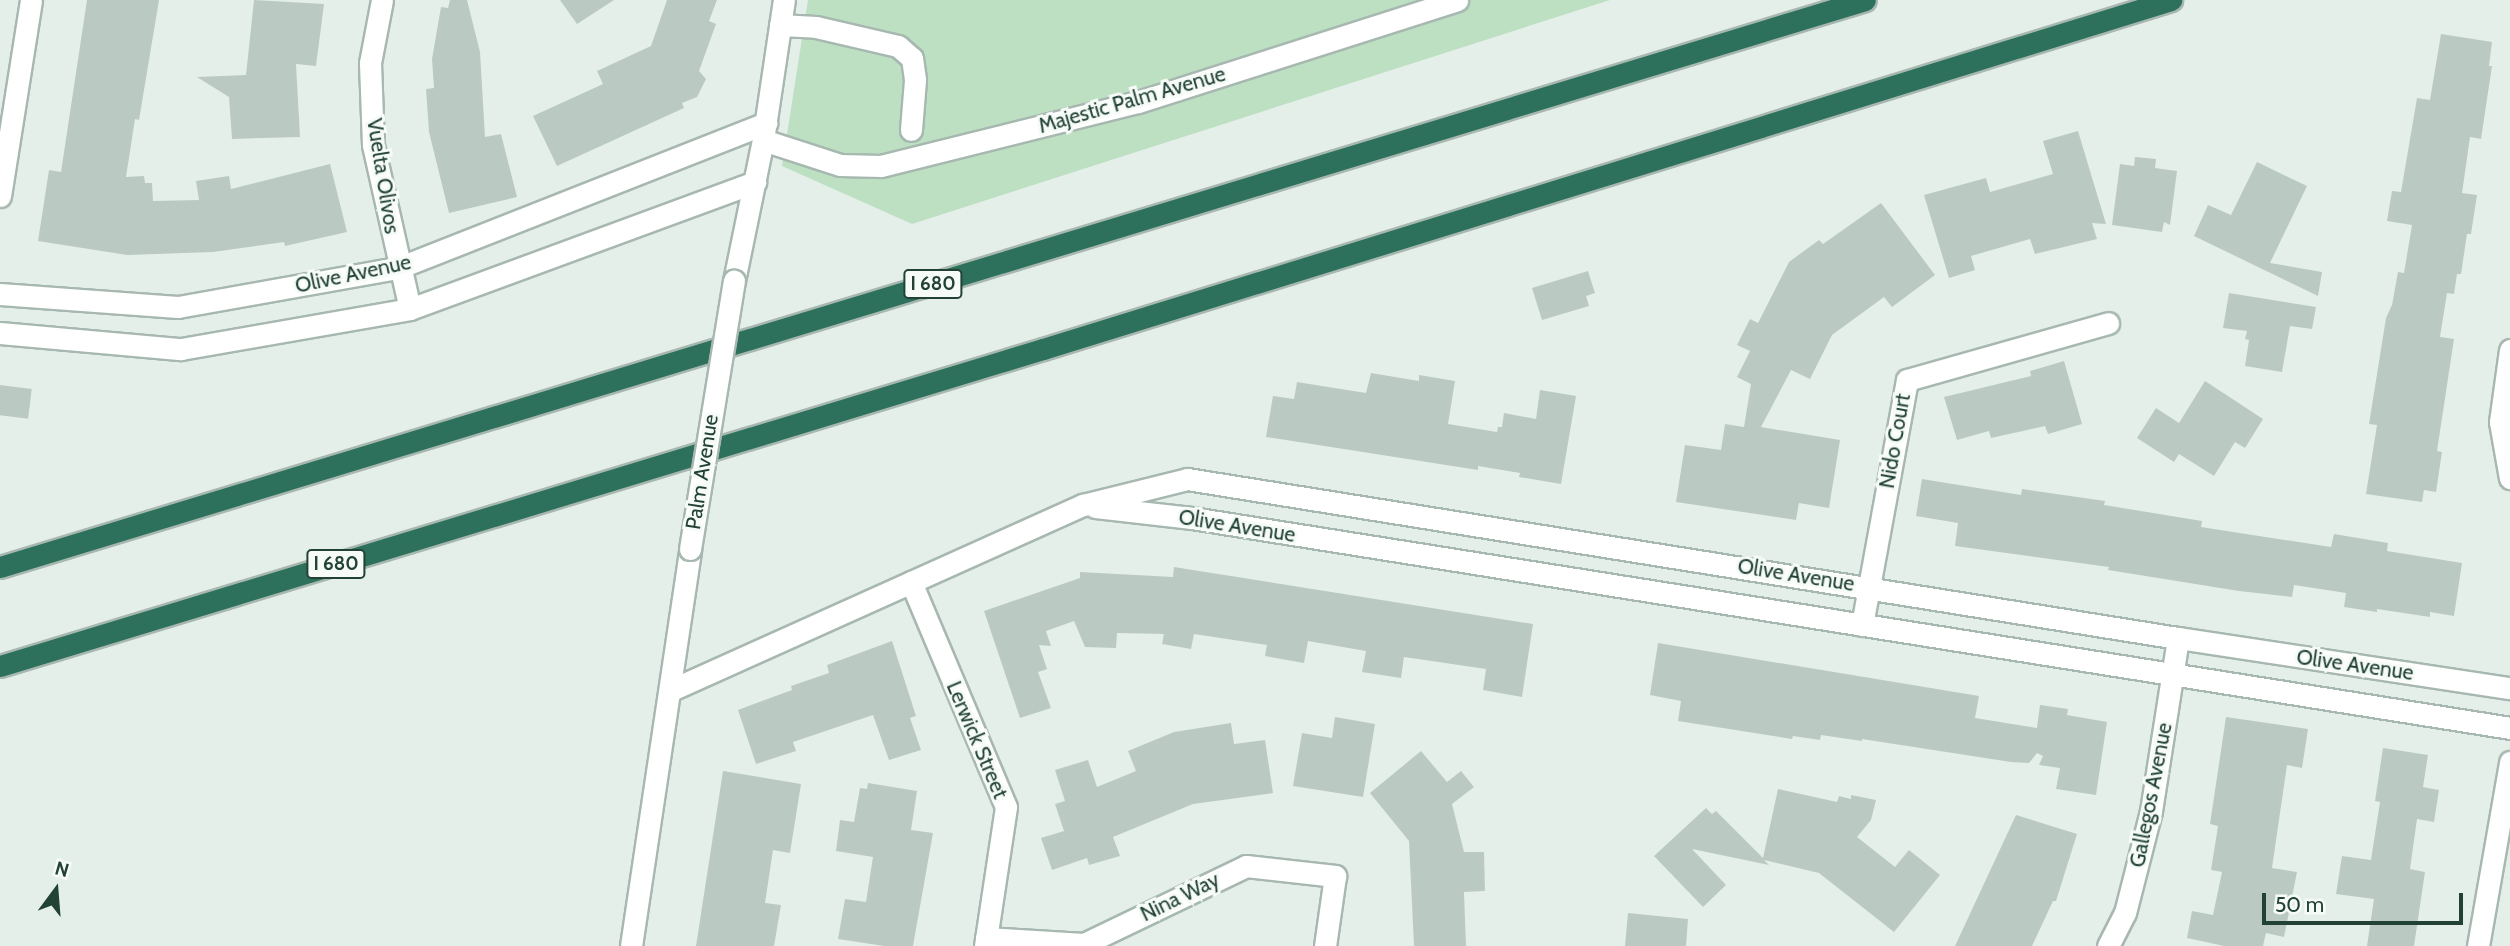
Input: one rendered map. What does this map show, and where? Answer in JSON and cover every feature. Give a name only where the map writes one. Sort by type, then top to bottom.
[{"type":"highway","name":"I 680","points":[[0,567],[1865,0]]},
{"type":"highway","name":"I 680","points":[[0,666],[1043,349],[2171,0]]},
{"type":"street","points":[[0,196],[31,0]]},
{"type":"street","name":"Vuelta Olivos","points":[[382,0],[370,63],[373,145],[398,268],[410,309]]},
{"type":"street","name":"Palm Avenue","points":[[631,946],[690,549],[734,281],[764,132],[784,0]]},
{"type":"street","name":"Majestic Palm Avenue","points":[[764,132],[802,153],[840,165],[881,166],[1139,102],[1457,0]]},
{"type":"street","points":[[780,25],[816,27],[898,46],[912,58],[915,80],[911,131]]},
{"type":"street","name":"Olive Avenue","points":[[0,294],[178,307],[398,268],[764,132]]},
{"type":"street","name":"Olive Avenue","points":[[0,333],[181,349],[410,309],[755,182]]},
{"type":"street","name":"Nido Court","points":[[1862,625],[1907,380],[2108,323]]},
{"type":"street","points":[[2510,350],[2500,422],[2510,478]]},
{"type":"street","name":"Olive Avenue","points":[[671,690],[1083,505],[1187,479],[1869,586],[2178,638],[2510,688]]},
{"type":"street","name":"Olive Avenue","points":[[1083,505],[1192,518],[2510,728]]},
{"type":"street","name":"Lerwick Street","points":[[911,582],[1006,807],[985,942]]},
{"type":"street","name":"Gallegos Avenue","points":[[2108,946],[2125,913],[2151,811],[2178,638]]},
{"type":"street","points":[[2478,946],[2510,762]]},
{"type":"street","name":"Nina Way","points":[[985,942],[1084,944],[1246,866],[1335,876],[1325,946]]},
{"type":"green space","points":[[808,0],[1610,0],[912,224],[782,166]]},
{"type":"building","points":[[87,0],[159,0],[139,120],[135,119],[126,177],[144,176],[145,183],[152,183],[153,201],[199,200],[196,181],[229,176],[231,189],[330,164],[347,232],[285,246],[284,242],[213,252],[127,255],[38,241],[49,170],[61,172]]},
{"type":"building","points":[[254,0],[324,4],[316,66],[296,64],[300,137],[232,139],[229,97],[197,77],[246,75]]},
{"type":"building","points":[[450,0],[467,0],[480,52],[485,137],[501,134],[517,197],[449,213],[429,132],[426,89],[434,88],[432,59],[441,7],[448,8]]},
{"type":"building","points":[[560,0],[614,0],[577,24]]},
{"type":"building","points":[[667,0],[717,0],[709,21],[716,24],[699,71],[706,79],[697,97],[682,103],[684,108],[557,166],[533,116],[603,84],[597,71],[651,46]]},
{"type":"building","points":[[2441,34],[2492,42],[2489,66],[2492,66],[2481,139],[2470,137],[2462,193],[2477,195],[2471,234],[2467,234],[2461,274],[2457,274],[2454,294],[2447,293],[2440,337],[2454,339],[2437,451],[2442,452],[2436,492],[2424,490],[2422,502],[2366,494],[2377,425],[2369,424],[2386,318],[2392,305],[2398,272],[2404,273],[2412,225],[2387,221],[2392,191],[2401,192],[2417,98],[2430,100]]},
{"type":"building","points":[[2078,131],[2106,224],[2092,223],[2097,239],[2035,254],[2030,239],[1971,256],[1975,270],[1949,278],[1924,195],[1986,178],[1990,192],[2053,174],[2043,141]]},
{"type":"building","points":[[2135,157],[2156,159],[2155,168],[2177,171],[2170,225],[2164,222],[2162,232],[2112,225],[2120,164],[2134,166]]},
{"type":"building","points":[[2257,162],[2307,186],[2270,263],[2322,272],[2318,296],[2194,236],[2208,205],[2231,215]]},
{"type":"building","points":[[1881,203],[1935,275],[1892,307],[1884,297],[1832,335],[1810,379],[1791,370],[1761,427],[1840,440],[1829,508],[1799,503],[1796,520],[1676,502],[1685,445],[1721,450],[1725,424],[1744,427],[1751,384],[1737,377],[1750,351],[1737,345],[1750,319],[1758,323],[1789,262],[1819,240],[1823,244]]},
{"type":"building","points":[[1588,271],[1595,293],[1586,296],[1589,306],[1542,320],[1532,288]]},
{"type":"building","points":[[2229,293],[2316,307],[2312,329],[2290,326],[2282,372],[2245,366],[2249,340],[2245,339],[2247,331],[2223,328]]},
{"type":"building","points":[[2064,361],[2082,424],[2048,434],[2045,426],[1991,438],[1989,431],[1957,440],[1944,397],[2031,376],[2030,371]]},
{"type":"building","points":[[1371,373],[1419,381],[1419,375],[1455,381],[1448,424],[1497,432],[1498,427],[1502,427],[1504,413],[1536,419],[1540,390],[1576,396],[1561,484],[1478,466],[1478,470],[1266,437],[1273,396],[1294,399],[1297,382],[1366,393]]},
{"type":"building","points":[[2205,381],[2263,419],[2245,448],[2235,442],[2214,476],[2179,454],[2174,462],[2137,438],[2156,408],[2179,423]]},
{"type":"building","points":[[0,385],[32,389],[28,419],[0,415]]},
{"type":"building","points":[[1922,479],[2021,495],[2022,489],[2105,501],[2104,505],[2202,521],[2201,527],[2331,547],[2334,534],[2388,543],[2387,551],[2462,563],[2454,616],[2430,612],[2430,617],[2344,607],[2346,593],[2294,585],[2292,597],[2239,591],[2108,570],[2109,567],[1955,546],[1958,523],[1916,516]]},
{"type":"building","points":[[1174,567],[1533,624],[1522,697],[1483,690],[1486,669],[1404,657],[1401,678],[1362,672],[1366,651],[1308,641],[1304,663],[1265,656],[1267,645],[1194,634],[1191,649],[1162,644],[1164,634],[1117,633],[1116,648],[1085,647],[1074,621],[1046,631],[1051,646],[1039,645],[1047,669],[1038,672],[1051,708],[1020,718],[984,611],[1080,578],[1080,572],[1173,577]]},
{"type":"building","points":[[892,641],[916,716],[910,718],[921,750],[889,760],[873,715],[793,742],[796,751],[756,764],[738,710],[792,690],[791,686],[829,673],[827,665]]},
{"type":"building","points":[[1658,643],[1979,696],[1975,718],[2037,728],[2040,705],[2068,709],[2067,715],[2107,722],[2096,795],[2056,789],[2060,768],[2039,765],[2043,756],[2037,753],[2029,763],[2011,762],[1862,739],[1821,735],[1820,740],[1793,736],[1792,739],[1678,721],[1681,701],[1650,695]]},
{"type":"building","points":[[1335,717],[1375,724],[1363,797],[1293,786],[1302,733],[1332,738]]},
{"type":"building","points":[[2226,717],[2308,729],[2302,768],[2287,765],[2272,868],[2297,872],[2284,937],[2266,933],[2263,946],[2224,946],[2187,938],[2192,911],[2213,915],[2222,872],[2211,870],[2218,826],[2210,824]]},
{"type":"building","points":[[1231,723],[1234,744],[1265,740],[1273,793],[1193,804],[1113,837],[1120,856],[1089,865],[1087,858],[1052,870],[1041,838],[1064,831],[1055,804],[1065,801],[1055,770],[1088,760],[1097,787],[1136,771],[1128,751],[1174,732]]},
{"type":"building","points":[[2383,748],[2428,755],[2423,787],[2439,790],[2434,822],[2417,819],[2410,869],[2425,872],[2414,946],[2367,946],[2374,899],[2336,894],[2342,856],[2371,860],[2380,802],[2375,801]]},
{"type":"building","points":[[1421,751],[1447,782],[1461,771],[1474,787],[1452,804],[1464,852],[1484,852],[1485,891],[1464,892],[1466,946],[1414,946],[1409,841],[1370,793]]},
{"type":"building","points":[[723,771],[801,784],[790,853],[773,850],[765,903],[781,905],[774,946],[696,946]]},
{"type":"building","points":[[868,783],[917,791],[911,830],[933,833],[913,946],[884,946],[838,939],[845,899],[866,902],[873,857],[836,851],[840,820],[854,822],[860,788],[867,789]]},
{"type":"building","points":[[1778,789],[1837,802],[1839,796],[1851,799],[1851,795],[1876,800],[1871,820],[1857,837],[1895,867],[1909,850],[1940,875],[1894,932],[1819,873],[1764,860],[1769,865],[1692,849],[1726,885],[1703,907],[1654,856],[1706,808],[1712,814],[1716,811],[1763,858]]},
{"type":"building","points":[[2016,815],[2077,834],[2056,901],[2053,901],[2032,946],[1955,946]]},
{"type":"building","points":[[1628,913],[1688,919],[1686,946],[1625,946]]}]
